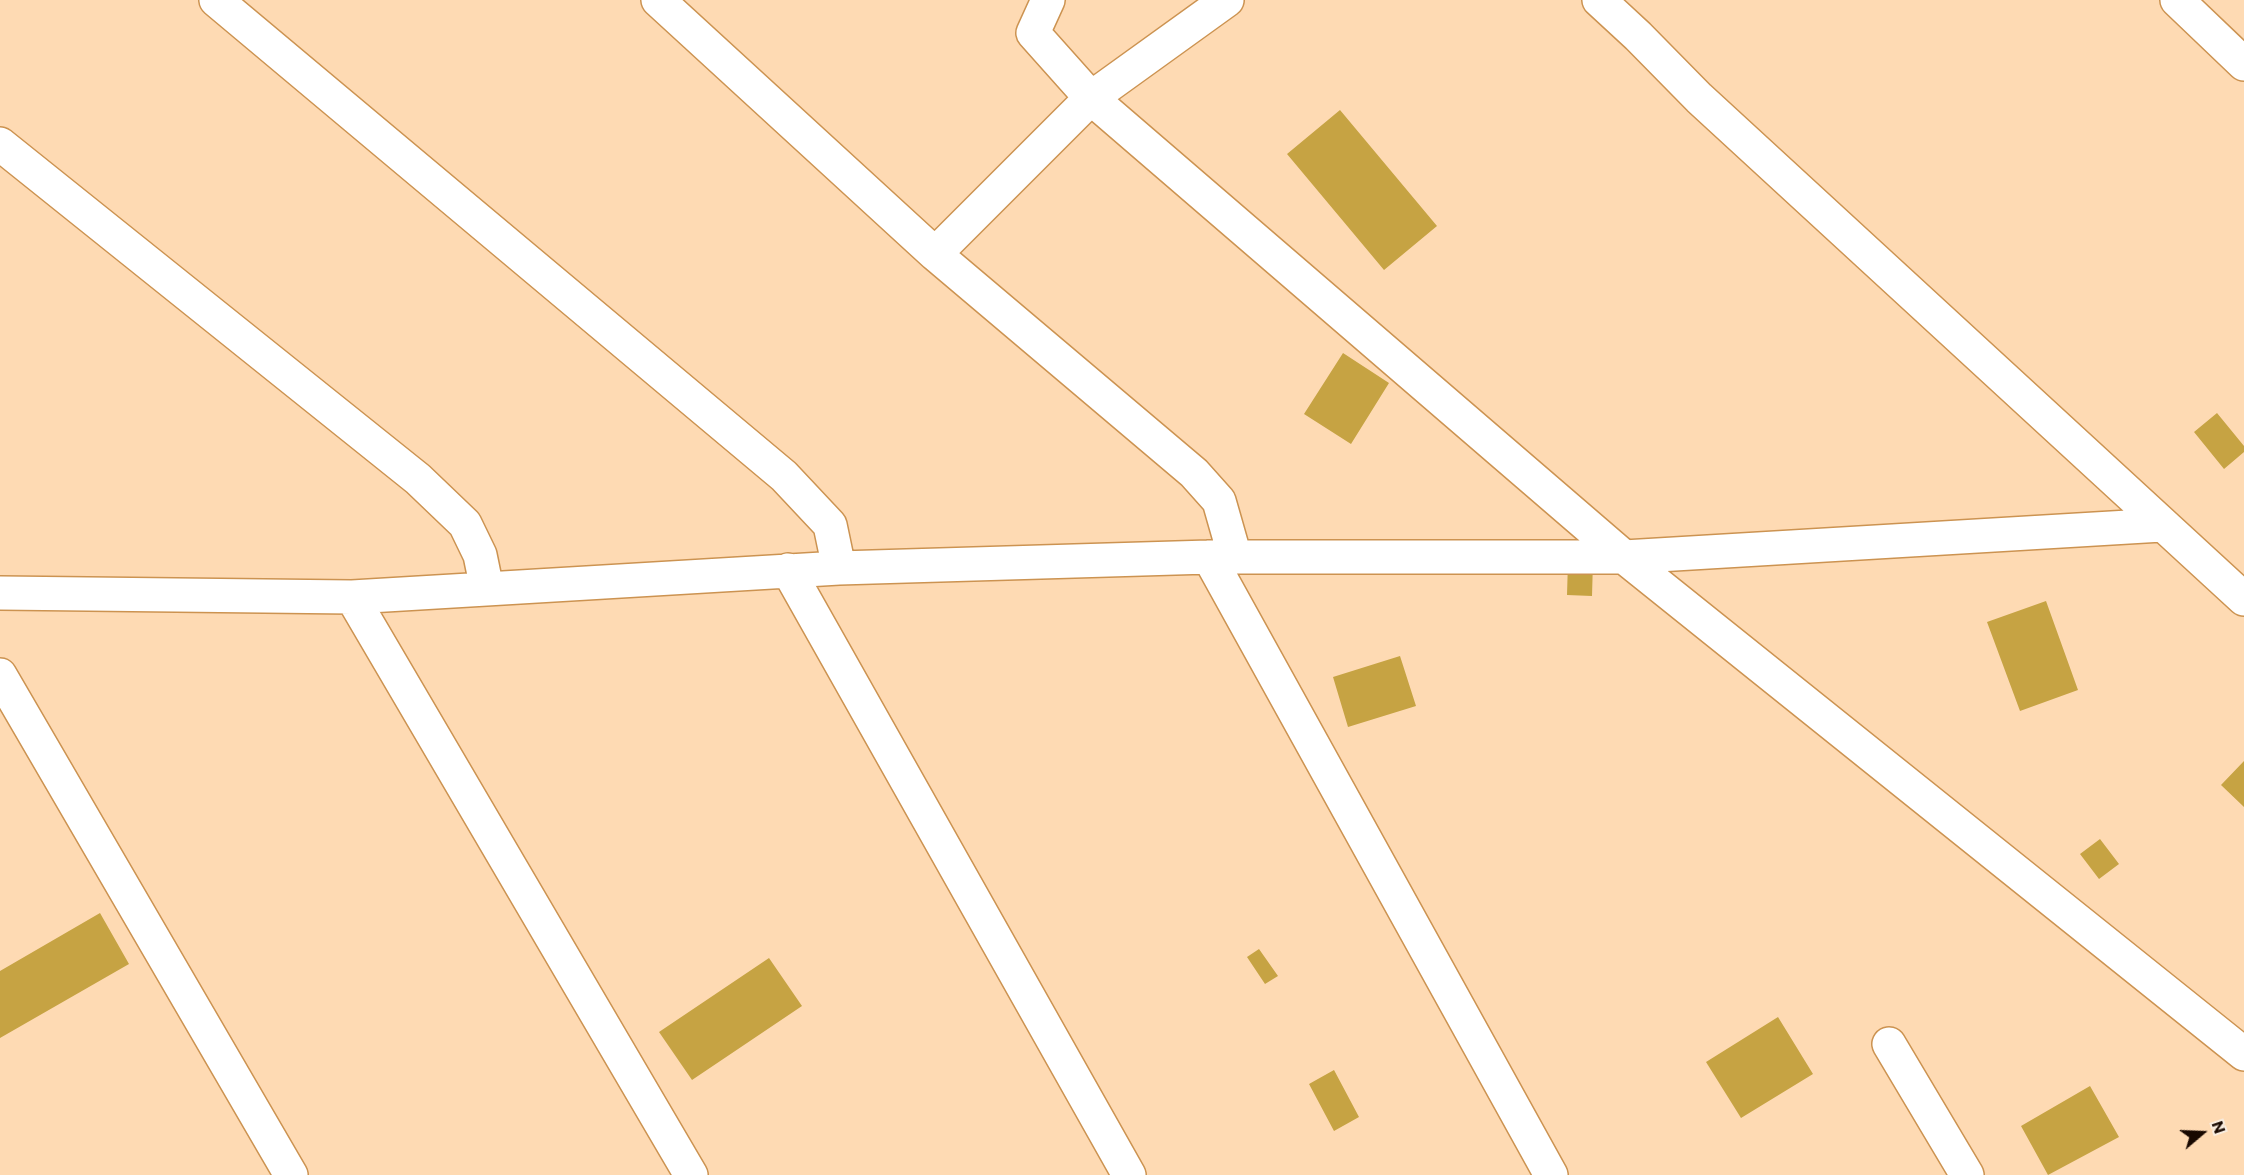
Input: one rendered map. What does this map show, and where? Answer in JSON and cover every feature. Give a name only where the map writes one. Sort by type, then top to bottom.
[{"type":"street","points":[[216,0],[784,476],[830,525],[838,568]]},
{"type":"street","points":[[658,0],[935,254],[1194,473],[1219,501],[1222,557],[1551,1175]]},
{"type":"street","points":[[1048,0],[1033,33],[1091,98],[1624,556],[2244,1054]]},
{"type":"street","points":[[935,254],[1091,98],[1227,0]]},
{"type":"street","points":[[1599,0],[1699,98],[2244,599]]},
{"type":"street","points":[[2177,0],[2244,63]]},
{"type":"street","points":[[0,144],[418,479],[465,524],[480,555],[487,589]]},
{"type":"street","points":[[0,593],[352,597],[838,568],[1222,557],[1624,556],[2162,525]]},
{"type":"street","points":[[789,570],[1129,1175]]},
{"type":"street","points":[[352,597],[691,1175]]},
{"type":"street","points":[[0,675],[291,1175]]},
{"type":"street","points":[[1889,1044],[1967,1175]]},
{"type":"building","points":[[1340,110],[1437,226],[1384,270],[1287,154]]},
{"type":"building","points":[[1343,353],[1389,383],[1351,444],[1304,414]]},
{"type":"building","points":[[2217,413],[2244,446],[2244,452],[2224,469],[2194,432]]},
{"type":"building","points":[[1568,561],[1593,561],[1592,596],[1567,595]]},
{"type":"building","points":[[2046,601],[2078,690],[2020,711],[1987,622]]},
{"type":"building","points":[[1400,656],[1416,706],[1348,727],[1333,677]]},
{"type":"building","points":[[2244,761],[2244,807],[2221,785]]},
{"type":"building","points":[[2100,839],[2119,864],[2099,879],[2080,854]]},
{"type":"building","points":[[100,913],[129,964],[0,1038],[0,971]]},
{"type":"building","points":[[1259,949],[1278,976],[1265,984],[1247,957]]},
{"type":"building","points":[[769,958],[802,1006],[692,1080],[659,1032]]},
{"type":"building","points":[[1778,1017],[1813,1074],[1741,1118],[1706,1062]]},
{"type":"building","points":[[1334,1070],[1359,1117],[1334,1131],[1309,1084]]},
{"type":"building","points":[[2090,1086],[2119,1137],[2048,1175],[2021,1126]]}]
